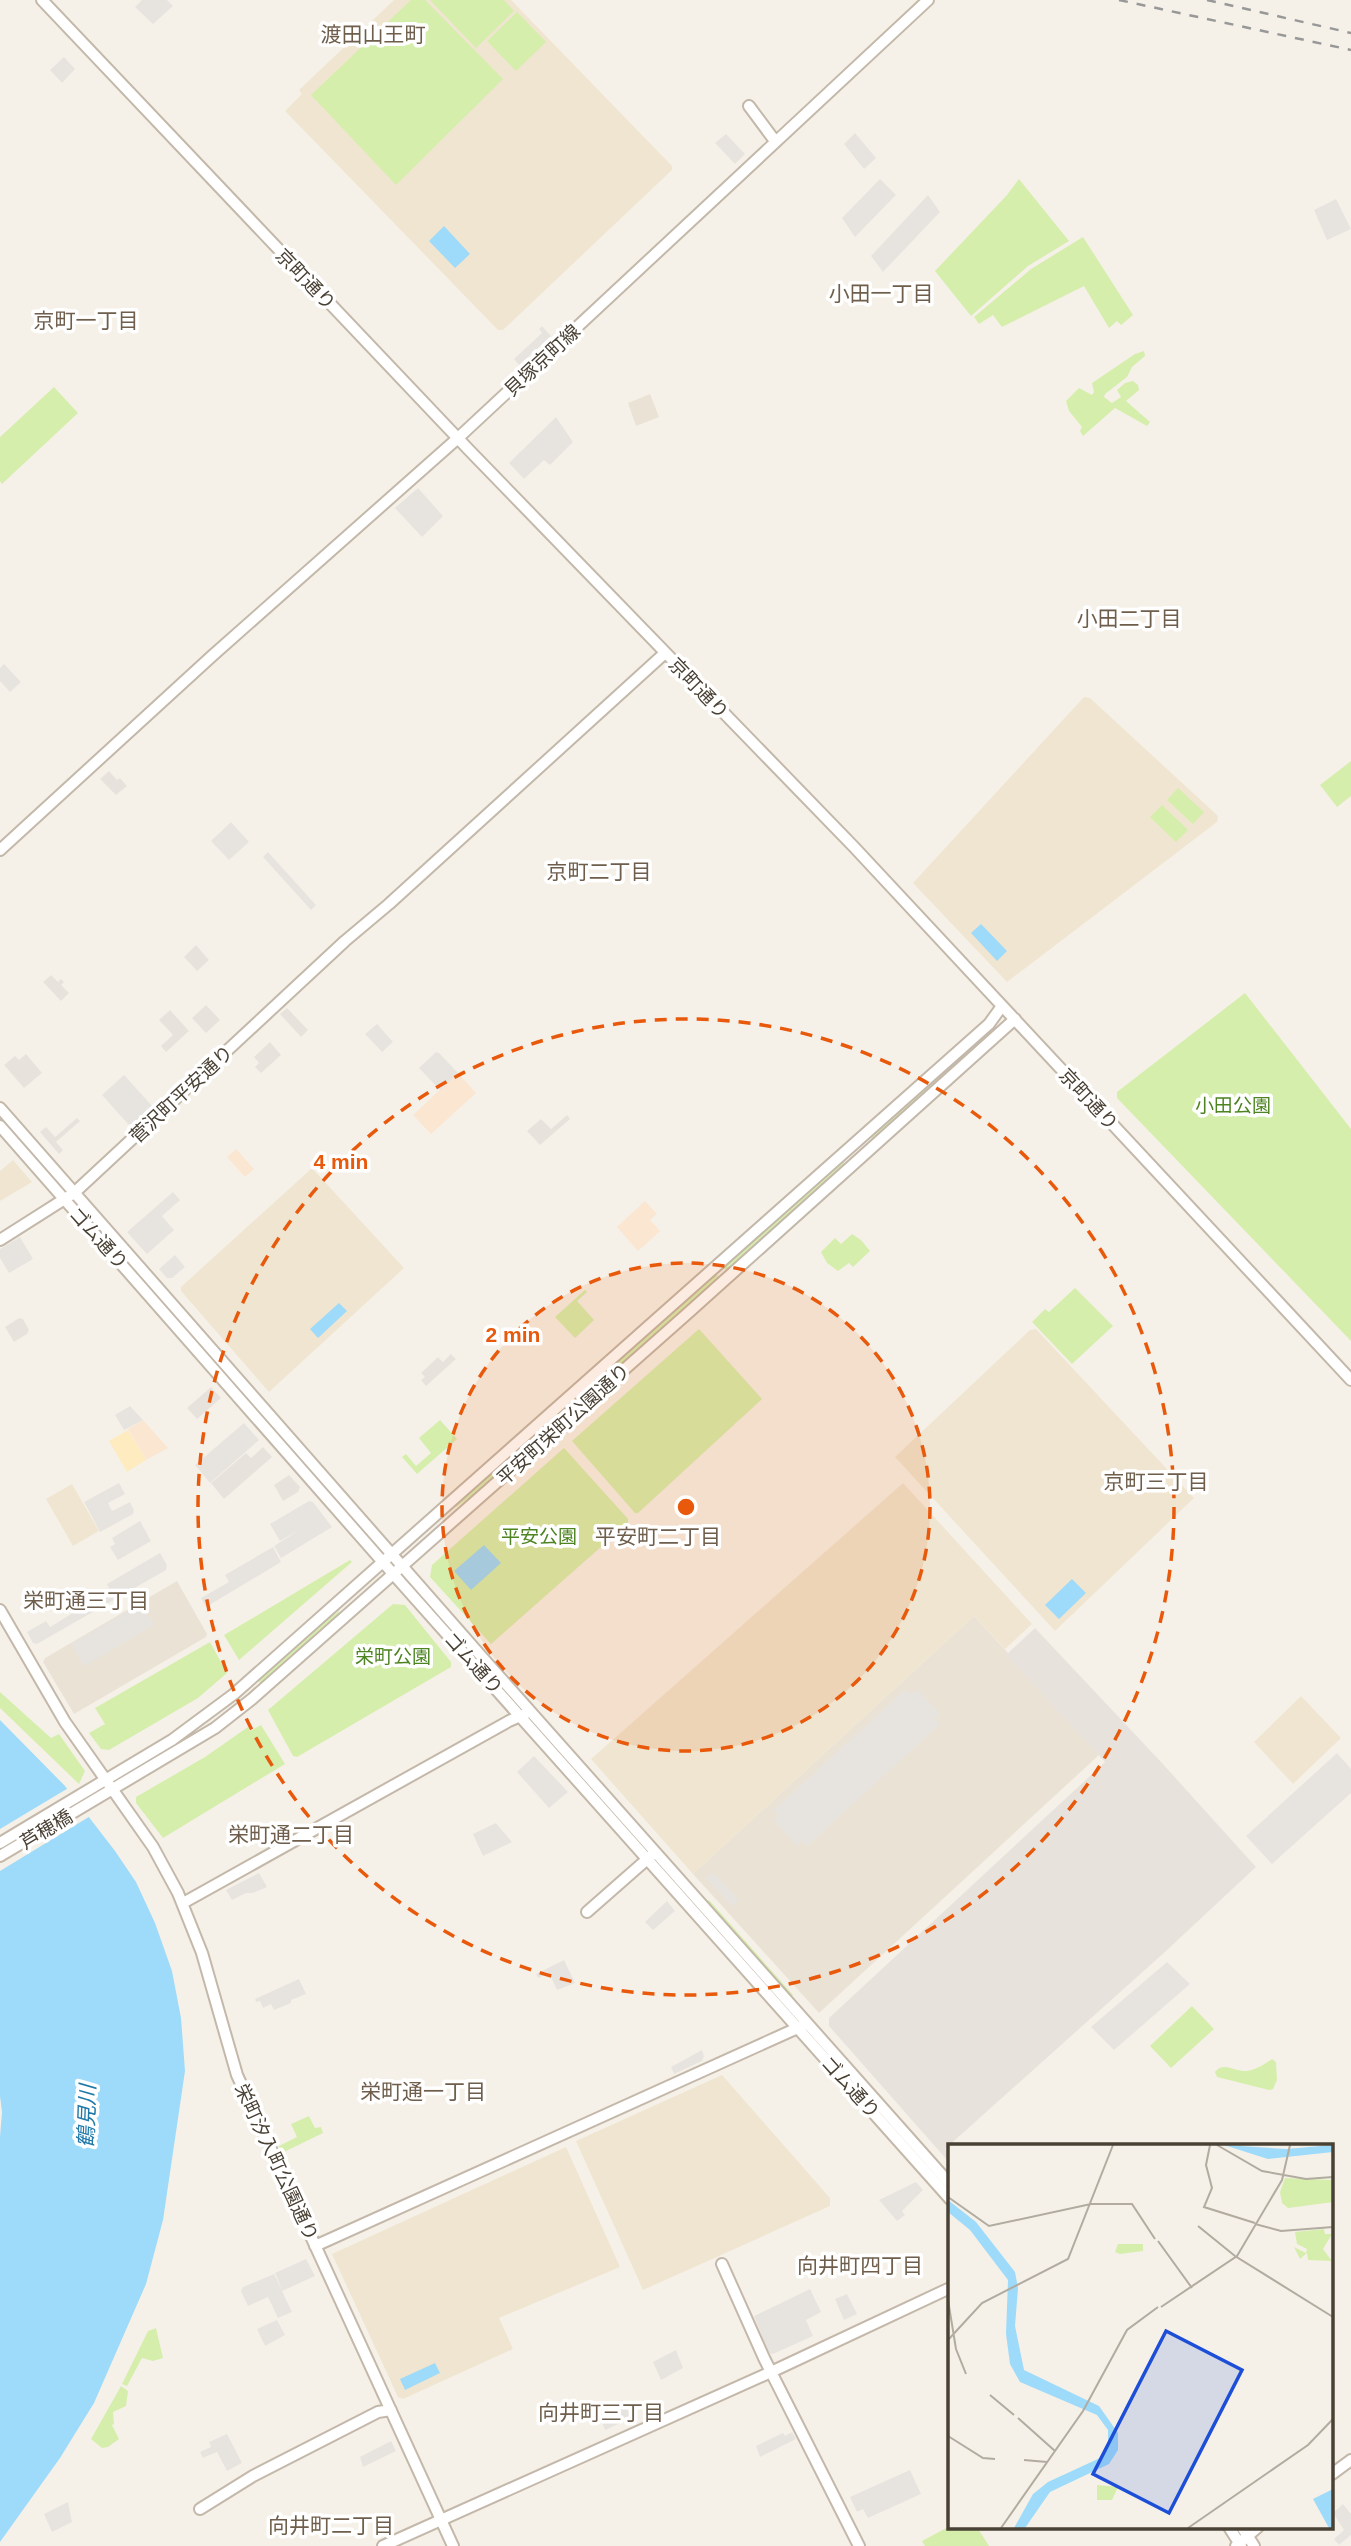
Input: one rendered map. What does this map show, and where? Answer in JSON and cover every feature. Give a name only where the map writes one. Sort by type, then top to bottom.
[{"type":"street","name":"京町通り","points":[[43,0],[458,438],[854,847],[1351,1380]]},
{"type":"street","name":"貝塚京町線","points":[[0,850],[149,713],[458,438],[928,0]]},
{"type":"street","points":[[749,106],[775,141]]},
{"type":"street","name":"菅沢町平安通り","points":[[0,1240],[70,1197],[352,935],[389,905],[665,653]]},
{"type":"street","name":"平安町栄町公園通り","points":[[109,1785],[214,1711],[979,1033],[1002,1006]]},
{"type":"street","name":"平安町栄町公園通り","points":[[88,1797],[215,1728],[252,1699],[1015,1019]]},
{"type":"street","name":"ゴム通り","points":[[0,1108],[70,1197],[387,1557],[393,1574],[526,1714],[652,1855],[803,2026],[948,2197]]},
{"type":"street","name":"ゴム通り","points":[[0,1126],[70,1197]]},
{"type":"street","name":"ゴム通り","points":[[387,1557],[403,1565],[526,1714]]},
{"type":"street","name":"栄町汐入町公園通り","points":[[0,1610],[65,1722],[153,1847],[183,1903],[202,1953],[237,2075],[453,2546]]},
{"type":"street","points":[[183,1903],[526,1714]]},
{"type":"street","name":"芦穂橋","points":[[0,1843],[88,1797]]},
{"type":"street","name":"芦穂橋","points":[[0,1856],[88,1797]]},
{"type":"street","points":[[587,1912],[652,1855]]},
{"type":"street","points":[[315,2246],[803,2026]]},
{"type":"street","name":"ゴム通り","points":[[803,2026],[844,2064],[948,2182]]},
{"type":"street","points":[[722,2264],[771,2372],[859,2546]]},
{"type":"street","points":[[383,2546],[771,2372],[948,2289]]},
{"type":"street","points":[[200,2509],[304,2449],[378,2412],[391,2410]]},
{"type":"street","points":[[1334,2473],[1351,2460]]},
{"type":"street","points":[[1230,2528],[1244,2544],[1257,2528]]},
{"type":"shaded area","points":[[142,0],[167,0],[173,6],[153,24],[135,7]]},
{"type":"shaded area","points":[[394,0],[511,0],[672,166],[672,170],[503,330],[498,330],[285,111],[302,94],[299,90]]},
{"type":"shaded area","points":[[64,57],[75,69],[62,83],[50,70]]},
{"type":"shaded area","points":[[855,133],[876,158],[864,169],[844,144]]},
{"type":"shaded area","points":[[726,134],[745,154],[735,164],[715,143]]},
{"type":"shaded area","points":[[880,179],[896,195],[855,237],[842,218]]},
{"type":"shaded area","points":[[928,195],[940,212],[883,272],[871,256]]},
{"type":"shaded area","points":[[1336,199],[1351,229],[1327,240],[1314,210]]},
{"type":"shaded area","points":[[542,326],[551,336],[519,365],[514,359],[542,333],[539,329]]},
{"type":"shaded area","points":[[650,394],[659,417],[636,426],[628,403]]},
{"type":"shaded area","points":[[556,417],[573,442],[550,465],[544,460],[524,479],[509,463]]},
{"type":"shaded area","points":[[418,488],[443,516],[422,537],[395,508]]},
{"type":"shaded area","points":[[4,664],[21,682],[10,692],[0,681],[0,668]]},
{"type":"shaded area","points":[[1084,697],[1090,698],[1218,816],[1217,822],[1007,982],[913,883]]},
{"type":"shaded area","points":[[109,771],[127,786],[116,795],[100,779]]},
{"type":"shaded area","points":[[231,822],[249,842],[229,860],[211,841]]},
{"type":"shaded area","points":[[268,852],[316,905],[311,910],[263,857]]},
{"type":"shaded area","points":[[196,945],[209,960],[197,971],[184,957]]},
{"type":"shaded area","points":[[51,975],[58,982],[61,979],[64,982],[61,985],[69,993],[61,1001],[43,982]]},
{"type":"shaded area","points":[[206,1005],[220,1020],[206,1033],[192,1018]]},
{"type":"shaded area","points":[[287,1008],[308,1030],[301,1037],[280,1014]]},
{"type":"shaded area","points":[[170,1010],[189,1031],[166,1052],[161,1046],[173,1035],[159,1020]]},
{"type":"shaded area","points":[[377,1024],[393,1042],[382,1052],[365,1034]]},
{"type":"shaded area","points":[[270,1042],[281,1055],[261,1073],[255,1067],[259,1063],[254,1057]]},
{"type":"shaded area","points":[[436,1052],[458,1073],[440,1090],[419,1068]]},
{"type":"shaded area","points":[[26,1054],[42,1073],[24,1088],[4,1065],[15,1056],[19,1060]]},
{"type":"shaded area","points":[[458,1073],[476,1093],[431,1134],[413,1115]]},
{"type":"shaded area","points":[[124,1075],[154,1108],[136,1124],[128,1124],[102,1095]]},
{"type":"shaded area","points":[[567,1115],[570,1119],[540,1145],[527,1131],[541,1119],[551,1129]]},
{"type":"shaded area","points":[[77,1118],[80,1121],[56,1142],[63,1150],[59,1154],[40,1132],[46,1127],[55,1137]]},
{"type":"shaded area","points":[[236,1149],[254,1169],[245,1177],[227,1157]]},
{"type":"shaded area","points":[[13,1160],[32,1182],[0,1201],[0,1171]]},
{"type":"shaded area","points":[[312,1168],[404,1268],[269,1392],[181,1291],[181,1287]]},
{"type":"shaded area","points":[[173,1192],[180,1200],[162,1216],[174,1230],[147,1254],[127,1232]]},
{"type":"shaded area","points":[[645,1201],[657,1214],[650,1220],[660,1231],[638,1251],[617,1227]]},
{"type":"shaded area","points":[[20,1237],[33,1259],[9,1273],[0,1258],[0,1249]]},
{"type":"shaded area","points":[[175,1255],[185,1267],[172,1278],[167,1278],[159,1269]]},
{"type":"shaded area","points":[[19,1318],[23,1319],[29,1330],[14,1342],[5,1327]]},
{"type":"shaded area","points":[[1036,1329],[1194,1498],[1055,1631],[895,1457],[1030,1330]]},
{"type":"shaded area","points":[[451,1354],[456,1359],[426,1386],[421,1380],[425,1377],[421,1373],[438,1357],[443,1362]]},
{"type":"shaded area","points":[[211,1387],[221,1398],[197,1419],[187,1408]]},
{"type":"shaded area","points":[[130,1406],[143,1420],[124,1430],[115,1415]]},
{"type":"shaded area","points":[[143,1420],[168,1448],[146,1460],[128,1429]]},
{"type":"shaded area","points":[[244,1423],[259,1440],[210,1483],[195,1465]]},
{"type":"shaded area","points":[[263,1447],[272,1457],[224,1499],[211,1483],[246,1453],[251,1458]]},
{"type":"shaded area","points":[[289,1475],[300,1487],[298,1492],[283,1501],[274,1485]]},
{"type":"shaded area","points":[[119,1483],[125,1494],[108,1503],[112,1511],[130,1502],[133,1514],[100,1532],[84,1502]]},
{"type":"shaded area","points":[[903,1483],[1032,1624],[1005,1649],[974,1616],[693,1874],[591,1759]]},
{"type":"shaded area","points":[[72,1484],[99,1531],[73,1546],[46,1499]]},
{"type":"shaded area","points":[[309,1501],[313,1502],[332,1527],[281,1558],[274,1546],[299,1530],[280,1541],[270,1524]]},
{"type":"shaded area","points":[[140,1521],[151,1541],[118,1560],[110,1547],[115,1544],[112,1538]]},
{"type":"shaded area","points":[[273,1547],[281,1562],[206,1607],[201,1598],[229,1582],[225,1575]]},
{"type":"shaded area","points":[[160,1553],[167,1565],[166,1570],[37,1644],[33,1643],[27,1632],[46,1621],[50,1627],[81,1608],[80,1604],[109,1588],[107,1584]]},
{"type":"shaded area","points":[[177,1581],[207,1634],[206,1637],[74,1714],[43,1662],[45,1658]]},
{"type":"shaded area","points":[[141,1603],[154,1625],[84,1666],[71,1644]]},
{"type":"shaded area","points":[[974,1616],[1099,1755],[819,2013],[693,1874]]},
{"type":"shaded area","points":[[1035,1628],[1256,1867],[1166,1951],[948,2144],[945,2149],[948,2161],[829,2026],[829,2018],[1105,1762],[1006,1655]]},
{"type":"shaded area","points":[[906,1689],[911,1694],[917,1689],[940,1714],[935,1719],[940,1724],[807,1846],[802,1841],[797,1846],[773,1820],[779,1815],[774,1810]]},
{"type":"shaded area","points":[[1301,1696],[1341,1738],[1293,1784],[1254,1742]]},
{"type":"shaded area","points":[[1337,1753],[1351,1769],[1351,1793],[1272,1864],[1246,1836]]},
{"type":"shaded area","points":[[534,1756],[568,1792],[549,1808],[517,1772]]},
{"type":"shaded area","points":[[496,1823],[512,1842],[483,1856],[473,1834]]},
{"type":"shaded area","points":[[713,1872],[739,1900],[732,1906],[706,1878]]},
{"type":"shaded area","points":[[259,1873],[267,1887],[232,1900],[226,1890]]},
{"type":"shaded area","points":[[667,1901],[675,1911],[653,1930],[645,1922]]},
{"type":"shaded area","points":[[564,1960],[575,1983],[557,1990],[549,1973],[538,1978],[536,1974]]},
{"type":"shaded area","points":[[1167,1962],[1190,1984],[1114,2050],[1091,2027]]},
{"type":"shaded area","points":[[299,1979],[306,1994],[291,2000],[291,2003],[274,2010],[271,2004],[263,2008],[260,2001],[256,2002],[255,1999]]},
{"type":"shaded area","points":[[702,2050],[702,2061],[674,2074],[671,2067]]},
{"type":"shaded area","points":[[722,2075],[830,2198],[830,2206],[643,2290],[576,2141]]},
{"type":"shaded area","points":[[566,2147],[620,2267],[499,2318],[513,2349],[403,2399],[398,2397],[332,2254]]},
{"type":"shaded area","points":[[916,2182],[923,2190],[902,2211],[905,2215],[897,2221],[879,2200]]},
{"type":"shaded area","points":[[306,2259],[315,2276],[282,2291],[292,2312],[278,2318],[268,2297],[248,2306],[241,2291],[243,2287],[274,2274],[282,2290],[275,2273]]},
{"type":"shaded area","points":[[810,2289],[821,2312],[806,2320],[813,2336],[773,2354],[769,2353],[754,2316]]},
{"type":"shaded area","points":[[847,2294],[857,2314],[844,2320],[835,2299]]},
{"type":"shaded area","points":[[277,2320],[285,2335],[265,2346],[257,2329]]},
{"type":"shaded area","points":[[676,2350],[683,2368],[661,2380],[653,2362]]},
{"type":"shaded area","points":[[623,2400],[632,2418],[605,2430],[598,2412]]},
{"type":"shaded area","points":[[792,2432],[796,2439],[760,2457],[756,2446],[783,2433],[785,2436]]},
{"type":"shaded area","points":[[227,2434],[242,2463],[227,2471],[217,2452],[203,2458],[200,2452],[211,2447],[209,2442]]},
{"type":"shaded area","points":[[391,2441],[396,2451],[363,2467],[360,2457]]},
{"type":"shaded area","points":[[910,2470],[921,2494],[868,2518],[863,2509],[857,2512],[850,2497]]},
{"type":"shaded area","points":[[68,2502],[72,2522],[52,2532],[44,2514]]},
{"type":"shaded area","points":[[1343,2504],[1351,2514],[1351,2535],[1339,2545],[1334,2539],[1344,2530],[1334,2512]]},
{"type":"green space","points":[[411,0],[425,0],[503,79],[396,185],[311,95]]},
{"type":"green space","points":[[430,0],[504,0],[514,11],[476,48]]},
{"type":"green space","points":[[517,12],[546,42],[516,71],[487,41]]},
{"type":"green space","points":[[1019,179],[1069,241],[1028,266],[971,316],[935,271]]},
{"type":"green space","points":[[1083,237],[1133,315],[1121,325],[1117,321],[1109,328],[1084,286],[1002,327],[993,315],[979,324],[974,317],[1031,269]]},
{"type":"green space","points":[[1144,351],[1145,356],[1132,367],[1127,377],[1104,397],[1112,403],[1121,397],[1117,390],[1125,383],[1133,381],[1139,390],[1126,401],[1150,422],[1147,426],[1115,408],[1083,436],[1080,431],[1082,427],[1069,411],[1066,401],[1079,388],[1092,395],[1092,383],[1135,354]]},
{"type":"green space","points":[[54,387],[78,413],[2,484],[0,437]]},
{"type":"green space","points":[[1351,761],[1351,796],[1337,807],[1320,785]]},
{"type":"green space","points":[[1178,788],[1204,812],[1193,824],[1167,800]]},
{"type":"green space","points":[[1162,805],[1188,830],[1176,842],[1150,817]]},
{"type":"green space","name":"小田公園","points":[[1245,993],[1351,1129],[1351,1341],[1117,1098],[1117,1092]]},
{"type":"green space","points":[[988,1032],[992,1033],[874,1139],[871,1137]]},
{"type":"green space","points":[[844,1161],[844,1166],[728,1270],[724,1269],[724,1265]]},
{"type":"green space","points":[[852,1234],[870,1251],[853,1267],[849,1263],[838,1271],[827,1263],[821,1252],[835,1238],[841,1244]]},
{"type":"green space","points":[[715,1274],[718,1275],[716,1281],[560,1416],[558,1413]]},
{"type":"green space","points":[[1075,1288],[1113,1326],[1072,1364],[1032,1322],[1045,1309],[1049,1312]]},
{"type":"green space","points":[[585,1290],[587,1292],[577,1301],[594,1320],[575,1338],[555,1317]]},
{"type":"green space","name":"平安公園","points":[[699,1329],[762,1399],[635,1513],[572,1441]]},
{"type":"green space","points":[[440,1420],[457,1439],[417,1474],[402,1457],[406,1454],[416,1466],[431,1453],[419,1438]]},
{"type":"green space","points":[[539,1431],[541,1434],[479,1491],[456,1507],[454,1505]]},
{"type":"green space","name":"平安公園","points":[[564,1448],[628,1519],[628,1523],[491,1644],[430,1577],[432,1565]]},
{"type":"green space","points":[[350,1560],[352,1562],[239,1660],[224,1635]]},
{"type":"green space","name":"栄町公園","points":[[393,1604],[405,1605],[451,1662],[451,1667],[297,1757],[293,1756],[268,1710]]},
{"type":"green space","points":[[339,1611],[340,1613],[259,1682],[258,1679]]},
{"type":"green space","points":[[210,1642],[227,1673],[198,1698],[109,1750],[101,1749],[89,1733],[105,1724],[95,1708]]},
{"type":"green space","points":[[0,1692],[51,1738],[59,1734],[85,1771],[79,1784],[0,1708]]},
{"type":"green space","points":[[261,1725],[285,1764],[163,1838],[136,1803],[136,1797],[205,1757],[248,1727],[250,1731]]},
{"type":"green space","points":[[709,1900],[793,1995],[791,1997],[707,1902]]},
{"type":"green space","points":[[1192,2006],[1214,2029],[1171,2068],[1150,2046]]},
{"type":"green space","points":[[1272,2059],[1276,2062],[1277,2080],[1273,2089],[1269,2090],[1217,2077],[1215,2072],[1222,2067],[1250,2070]]},
{"type":"green space","points":[[309,2116],[315,2128],[321,2127],[323,2133],[282,2153],[279,2146],[297,2137],[291,2124]]},
{"type":"green space","points":[[156,2328],[163,2358],[153,2361],[142,2358],[127,2386],[122,2384],[148,2331]]},
{"type":"green space","points":[[121,2386],[128,2391],[126,2406],[113,2412],[112,2425],[119,2439],[102,2448],[91,2439]]},
{"type":"green space","points":[[948,2527],[978,2528],[989,2546],[925,2546],[922,2541]]},
{"type":"sand","points":[[128,1430],[146,1460],[127,1472],[109,1441]]},
{"type":"water","points":[[444,226],[470,254],[455,268],[429,241]]},
{"type":"water","points":[[981,924],[1007,951],[997,961],[971,933]]},
{"type":"water","points":[[339,1303],[347,1311],[318,1338],[310,1329]]},
{"type":"water","points":[[484,1545],[501,1563],[471,1590],[454,1571]]},
{"type":"water","points":[[1072,1579],[1086,1593],[1059,1619],[1045,1605]]},
{"type":"water","name":"鶴見川","points":[[0,1720],[65,1786],[136,1882],[155,1923],[172,1971],[181,2018],[185,2071],[163,2220],[146,2284],[94,2403],[60,2458],[0,2542],[2,2112]]},
{"type":"water","points":[[435,2363],[440,2373],[405,2390],[400,2379]]},
{"type":"pier","points":[[70,1787],[92,1815],[0,1871],[0,1829]]},
{"type":"railway","points":[[1119,0],[1351,50]]},
{"type":"railway","points":[[1207,0],[1351,33]]},
{"type":"district","name":"渡田山王町","points":[[373,35]]},
{"type":"district","name":"小田一丁目","points":[[881,294]]},
{"type":"district","name":"京町一丁目","points":[[86,321]]},
{"type":"district","name":"小田二丁目","points":[[1129,619]]},
{"type":"district","name":"京町二丁目","points":[[599,872]]},
{"type":"district","name":"京町三丁目","points":[[1156,1482]]},
{"type":"district","name":"平安町二丁目","points":[[658,1537]]},
{"type":"district","name":"栄町通三丁目","points":[[86,1601]]},
{"type":"district","name":"栄町通二丁目","points":[[291,1835]]},
{"type":"district","name":"栄町通一丁目","points":[[423,2092]]},
{"type":"district","name":"向井町四丁目","points":[[860,2266]]},
{"type":"district","name":"向井町三丁目","points":[[601,2413]]},
{"type":"district","name":"向井町二丁目","points":[[331,2526]]}]
